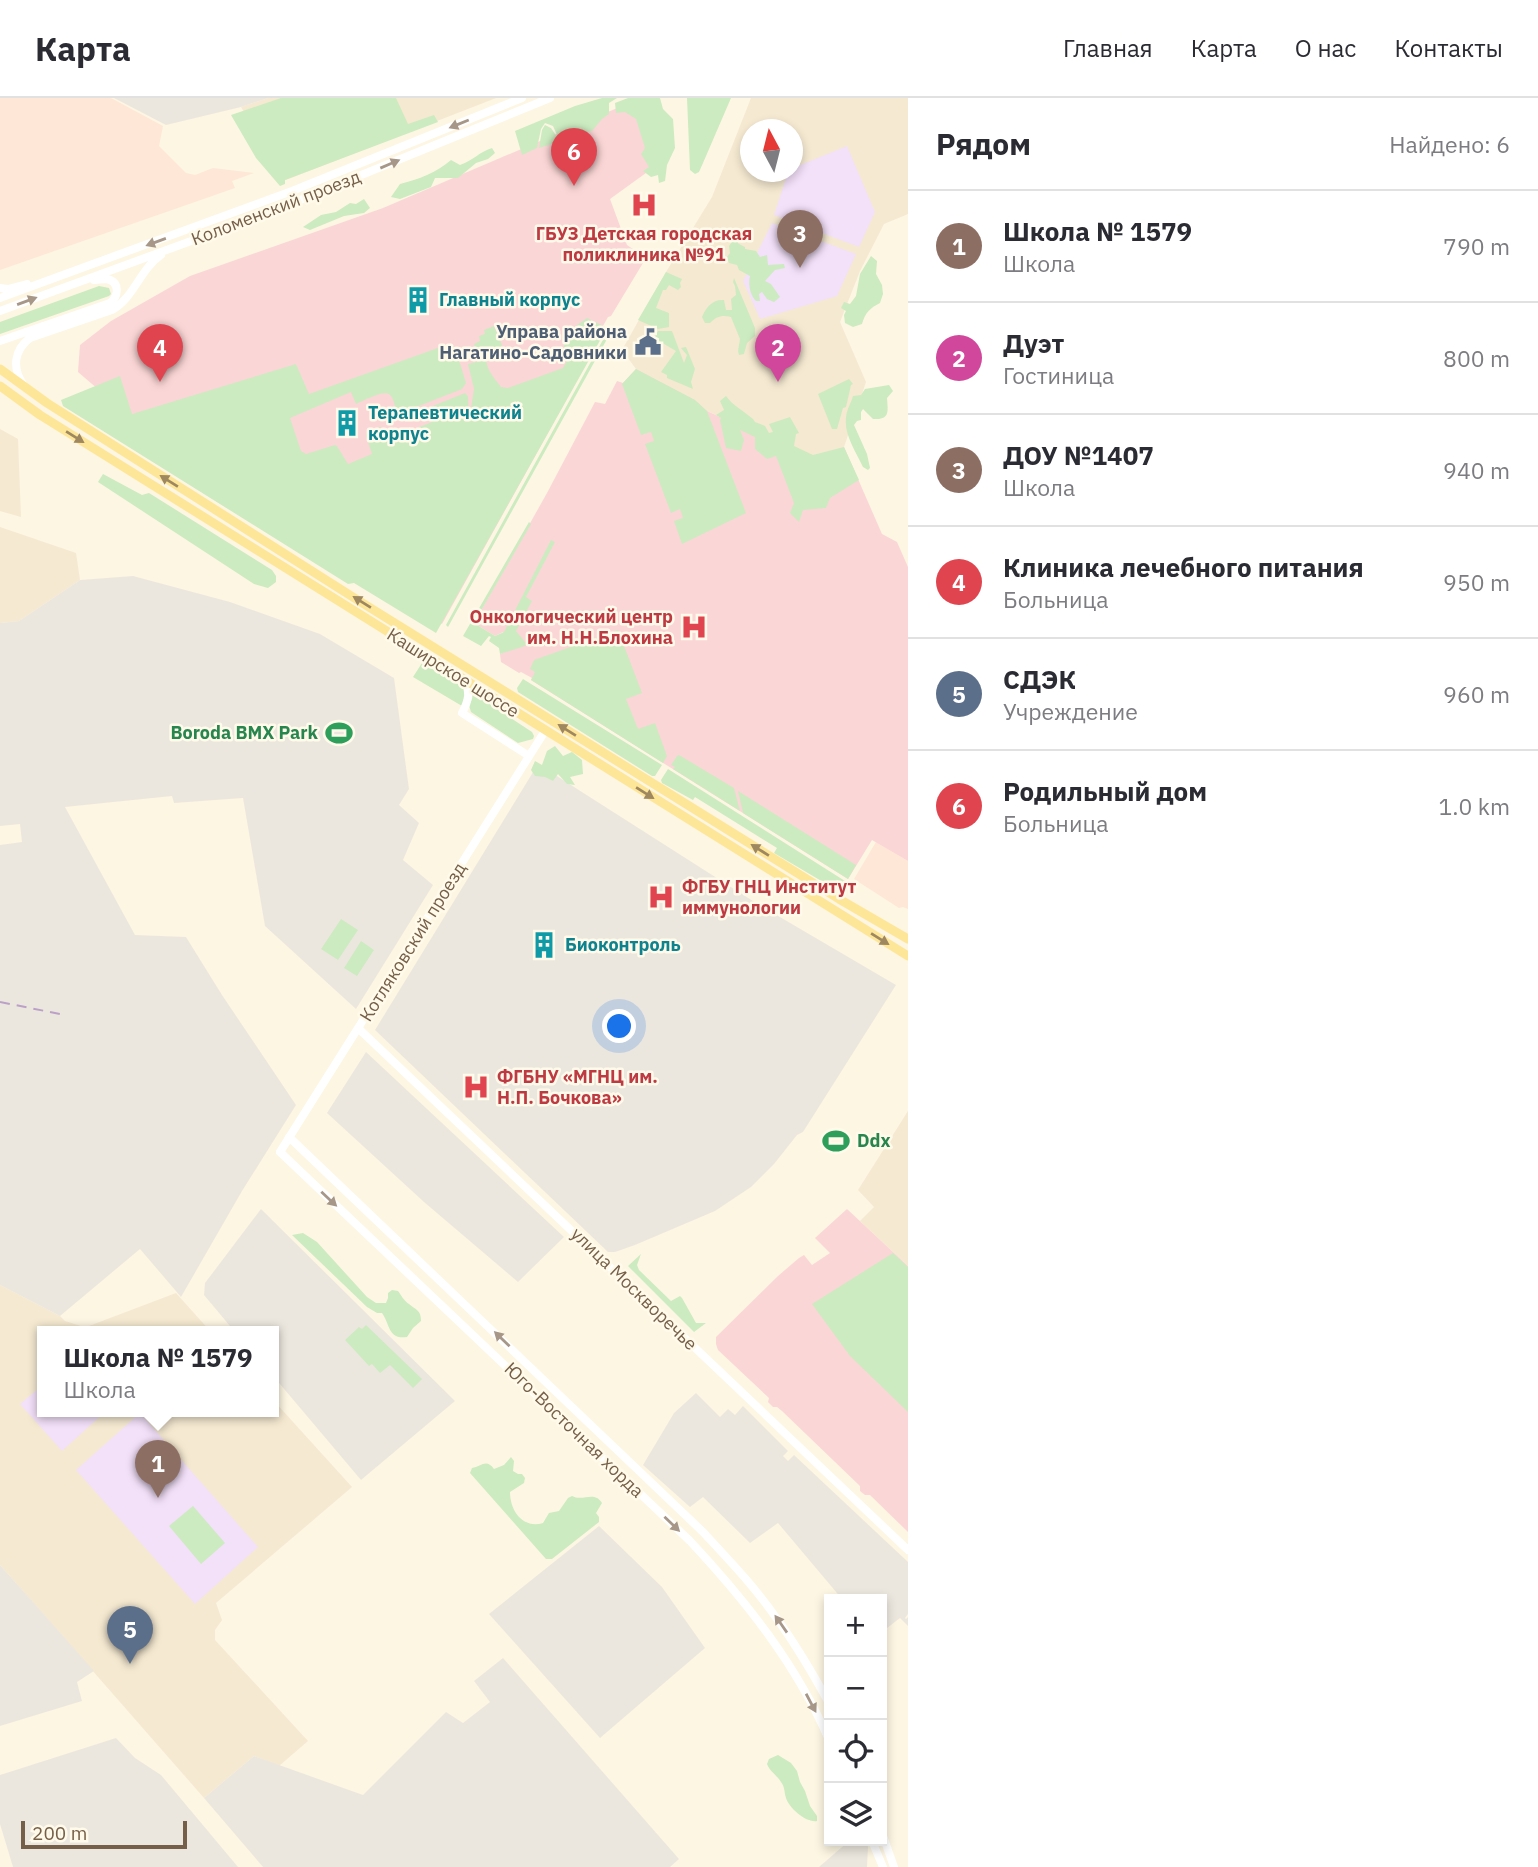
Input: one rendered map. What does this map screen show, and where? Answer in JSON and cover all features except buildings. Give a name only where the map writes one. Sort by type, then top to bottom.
[{"type":"main road","name":"Коломенский проезд","points":[[0,299],[314,183],[522,98]]},
{"type":"main road","name":"Коломенский проезд","points":[[0,311],[273,211],[550,98]]},
{"type":"main road","points":[[27,390],[15,369],[16,357],[23,343],[30,338],[119,306],[153,261],[190,241]]},
{"type":"main road","points":[[0,288],[8,289],[64,276]]},
{"type":"main road","points":[[0,341],[110,303],[118,296],[116,285],[105,279],[80,282]]},
{"type":"main road","name":"Каширское шоссе","points":[[0,369],[27,390],[333,585],[839,899],[908,939]]},
{"type":"main road","name":"Каширское шоссе","points":[[0,386],[321,592],[908,956]]},
{"type":"main road","points":[[0,393],[18,399]]},
{"type":"main road","points":[[465,680],[469,699],[462,713],[529,756]]},
{"type":"main road","name":"Котляковский проезд","points":[[280,1152],[545,731]]},
{"type":"main road","name":"улица Москворечье","points":[[359,1029],[908,1550]]},
{"type":"main road","name":"Юго-Восточная хорда","points":[[289,1137],[702,1531],[743,1575],[777,1618],[824,1694]]},
{"type":"main road","name":"Юго-Восточная хорда","points":[[280,1152],[690,1541],[730,1584],[763,1626],[809,1698],[824,1730]]},
{"type":"main road","points":[[874,1846],[883,1867]]},
{"type":"main road","points":[[887,1846],[894,1867]]},
{"type":"shaded area","points":[[0,98],[111,98],[163,126],[159,146],[186,173],[195,175],[213,168],[254,173],[232,181],[235,188],[0,270]]},
{"type":"shaded area","points":[[114,98],[268,98],[166,125]]},
{"type":"shaded area","points":[[268,98],[496,98],[286,180],[241,107]]},
{"type":"shaded area","points":[[751,98],[908,98],[908,214],[884,224],[860,271],[840,322],[866,382],[844,447],[812,460],[707,411],[695,400],[636,369],[622,350],[712,197],[740,126],[740,182],[803,182],[803,119],[743,119]]},
{"type":"shaded area","points":[[629,103],[642,109],[657,165],[610,199],[627,245],[646,258],[608,317],[603,326],[606,328],[442,624],[168,449],[78,372],[80,345],[111,321],[190,276],[383,208]]},
{"type":"shaded area","points":[[847,146],[875,212],[859,247],[774,215],[785,182],[803,182],[803,164]]},
{"type":"shaded area","points":[[772,223],[856,254],[837,296],[760,319],[743,281]]},
{"type":"shaded area","name":"Онкологический центр им. Н.Н.Блохина","points":[[636,369],[695,400],[707,411],[812,460],[844,447],[882,534],[897,542],[908,567],[908,861],[872,840],[848,879],[531,680],[532,678],[501,662],[500,654],[512,649],[503,632],[495,636],[474,623],[595,402],[605,404],[617,381],[623,383]]},
{"type":"shaded area","points":[[0,429],[18,439],[21,517],[0,511]]},
{"type":"shaded area","points":[[0,527],[76,553],[80,580],[19,621],[0,623]]},
{"type":"shaded area","points":[[133,576],[230,602],[320,634],[394,678],[409,789],[399,805],[419,823],[403,860],[433,885],[356,1009],[265,926],[243,798],[174,803],[172,796],[65,807],[135,935],[186,937],[296,1105],[242,1191],[181,1297],[140,1249],[60,1316],[0,1285],[0,845],[22,842],[20,824],[0,826],[0,623],[19,621],[80,580]]},
{"type":"shaded area","points":[[538,764],[756,903],[896,985],[803,1132],[797,1135],[751,1187],[715,1211],[615,1252],[608,1252],[375,1030]]},
{"type":"shaded area","points":[[876,842],[908,861],[908,909],[899,908],[854,879]]},
{"type":"shaded area","points":[[366,1052],[564,1237],[518,1282],[424,1202],[327,1113]]},
{"type":"shaded area","points":[[908,1111],[908,1266],[860,1221],[874,1207],[858,1190]]},
{"type":"shaded area","points":[[261,1209],[455,1401],[361,1480],[279,1383],[279,1326],[230,1326],[204,1295],[205,1283]]},
{"type":"shaded area","points":[[847,1209],[908,1266],[908,1532],[870,1495],[860,1491],[860,1486],[782,1411],[773,1407],[768,1402],[769,1398],[718,1350],[716,1344],[716,1337],[799,1258],[804,1255],[812,1265],[830,1253],[815,1238]]},
{"type":"shaded area","points":[[0,1285],[65,1321],[81,1326],[37,1326],[37,1417],[279,1417],[279,1407],[352,1487],[216,1603],[222,1620],[215,1630],[215,1640],[308,1741],[279,1766],[254,1756],[204,1798],[0,1565]]},
{"type":"shaded area","points":[[176,1293],[206,1326],[89,1326]]},
{"type":"shaded area","points":[[37,1390],[37,1417],[99,1417],[62,1451],[20,1404]]},
{"type":"shaded area","points":[[696,1393],[720,1417],[728,1409],[735,1415],[743,1406],[788,1451],[783,1456],[788,1461],[794,1455],[908,1562],[908,1614],[905,1618],[908,1617],[908,1626],[900,1618],[887,1628],[887,1594],[838,1594],[778,1523],[750,1543],[703,1497],[690,1507],[643,1465],[674,1413]]},
{"type":"shaded area","points":[[136,1417],[144,1417],[258,1547],[195,1604],[76,1470]]},
{"type":"shaded area","points":[[599,1526],[662,1587],[705,1648],[600,1738],[489,1614]]},
{"type":"shaded area","points":[[0,1565],[94,1671],[77,1682],[82,1701],[0,1726]]},
{"type":"shaded area","points":[[503,1658],[679,1859],[670,1867],[263,1867],[204,1798],[254,1756],[363,1795],[446,1712],[463,1723],[490,1702],[474,1681]]},
{"type":"shaded area","points":[[116,1738],[135,1758],[161,1775],[238,1867],[13,1867],[0,1824],[0,1775]]},
{"type":"shaded area","points":[[843,1846],[868,1846],[867,1867],[819,1867]]},
{"type":"green space","points":[[281,98],[396,98],[408,124],[434,115],[438,122],[285,180],[285,184],[280,186],[256,158],[231,115]]},
{"type":"green space","points":[[602,98],[617,98],[609,103],[609,114],[592,131],[567,135],[584,134],[539,148],[545,125],[558,137],[553,126],[545,123],[541,129],[537,148],[522,155],[515,131]]},
{"type":"green space","points":[[628,98],[660,98],[663,109],[673,119],[675,148],[667,165],[665,181],[659,183],[658,175],[651,177],[643,171],[649,167],[641,154],[645,148],[636,119],[625,112],[616,113],[615,103]]},
{"type":"green space","points":[[687,98],[731,98],[699,172],[695,174],[690,170]]},
{"type":"green space","points":[[492,148],[495,153],[476,163],[458,178],[435,178],[431,187],[400,199],[391,197],[400,184],[427,175],[451,160],[460,165]]},
{"type":"green space","points":[[364,199],[370,208],[364,213],[344,216],[310,230],[303,227],[321,215],[336,212],[350,203],[356,204]]},
{"type":"green space","points":[[734,239],[745,249],[756,251],[760,257],[767,255],[768,265],[784,264],[785,268],[775,270],[765,281],[771,284],[780,297],[774,302],[767,299],[762,292],[759,294],[760,301],[756,301],[750,289],[750,276],[739,270],[737,265],[729,263],[729,246]]},
{"type":"green space","points":[[871,256],[877,261],[876,274],[883,294],[880,303],[868,311],[862,324],[853,327],[845,323],[846,311],[841,308],[844,302],[850,304],[856,296],[860,274]]},
{"type":"green space","points":[[666,272],[682,279],[681,287],[678,290],[669,285],[663,290],[656,308],[669,313],[669,327],[658,329],[638,320]]},
{"type":"green space","points":[[734,278],[755,328],[755,336],[747,343],[744,354],[739,355],[740,339],[731,317],[720,317],[705,323],[702,317],[716,301],[724,300],[726,310],[732,310],[731,299],[736,295]]},
{"type":"green space","points":[[99,286],[109,288],[111,294],[0,334],[0,322]]},
{"type":"green space","points":[[587,318],[607,328],[436,633],[354,583],[348,584],[63,406],[61,400],[120,376],[132,414],[296,364],[309,394],[449,344],[455,347],[466,383],[462,389],[401,413],[397,413],[390,395],[384,393],[356,404],[351,392],[290,418],[301,451],[306,454],[335,445],[348,464],[372,454],[367,432],[380,427],[397,436],[432,422],[428,408],[465,393],[468,396],[469,421],[474,389],[468,364],[480,361],[474,344],[480,341],[479,336],[485,334],[484,330],[494,326],[502,345],[487,356],[487,364],[501,387],[508,388],[563,368],[567,361],[562,336]]},
{"type":"green space","points":[[658,331],[672,331],[684,363],[687,355],[681,348],[686,347],[695,369],[691,382],[693,389],[667,378],[667,375],[661,372],[676,351],[654,338]]},
{"type":"green space","points":[[604,338],[607,339],[448,627],[446,625]]},
{"type":"green space","points":[[636,369],[695,400],[707,411],[746,513],[682,544],[674,521],[683,518],[680,509],[671,513],[645,444],[654,441],[651,432],[641,435],[622,384]]},
{"type":"green space","points":[[849,379],[853,384],[846,407],[843,408],[837,429],[832,429],[818,394]]},
{"type":"green space","points":[[889,385],[893,391],[887,398],[887,414],[873,419],[863,409],[861,420],[854,425],[867,454],[870,468],[868,470],[863,467],[849,437],[847,413],[853,396],[861,395],[865,389]]},
{"type":"green space","points":[[726,396],[755,422],[765,426],[769,433],[773,432],[769,424],[790,417],[799,433],[796,434],[794,446],[813,455],[844,447],[859,480],[830,498],[826,508],[803,510],[799,522],[790,513],[794,503],[776,456],[767,459],[755,449],[755,437],[740,430],[744,440],[741,451],[726,448],[721,418],[716,415],[724,410],[720,401]]},
{"type":"green space","points":[[103,474],[142,495],[149,493],[272,570],[276,582],[268,588],[254,584],[98,482]]},
{"type":"green space","points":[[529,522],[531,524],[474,623],[495,636],[504,632],[551,540],[555,542],[526,597],[532,601],[516,631],[526,643],[525,646],[500,654],[499,648],[489,641],[489,636],[481,646],[463,636]]},
{"type":"green space","points":[[618,630],[642,693],[626,699],[638,729],[655,723],[667,756],[663,763],[531,680],[535,672],[530,669],[534,660]]},
{"type":"green space","points":[[422,663],[463,687],[466,692],[462,706],[413,677]]},
{"type":"green space","points":[[523,679],[662,765],[655,776],[518,692],[517,688]]},
{"type":"green space","points":[[473,693],[532,732],[533,739],[518,743],[471,712],[469,705]]},
{"type":"green space","points":[[555,746],[563,756],[572,752],[582,760],[583,774],[570,777],[575,785],[567,784],[558,774],[553,781],[535,776],[531,770],[535,761],[542,765],[547,751]]},
{"type":"green space","points":[[679,755],[734,788],[740,811],[673,769],[675,767],[671,765]]},
{"type":"green space","points":[[668,769],[845,881],[841,888],[835,889],[774,853],[777,848],[695,797],[693,800],[662,783],[661,780]]},
{"type":"green space","points":[[738,791],[856,865],[848,879],[743,813]]},
{"type":"green space","points":[[341,919],[358,930],[338,960],[321,949]]},
{"type":"green space","points":[[361,941],[374,950],[357,976],[344,968]]},
{"type":"green space","points":[[303,1233],[317,1242],[367,1297],[376,1303],[386,1303],[388,1293],[392,1290],[398,1291],[419,1312],[421,1321],[407,1337],[393,1334],[382,1313],[367,1307],[292,1235]]},
{"type":"green space","points":[[893,1253],[908,1267],[908,1412],[850,1356],[812,1304]]},
{"type":"green space","points":[[641,1254],[637,1265],[639,1270],[671,1301],[680,1296],[696,1323],[706,1323],[694,1332],[628,1266]]},
{"type":"green space","points":[[366,1325],[422,1379],[413,1388],[390,1365],[380,1373],[372,1364],[369,1366],[345,1340],[359,1327],[362,1329]]},
{"type":"green space","points":[[511,1457],[514,1461],[513,1471],[525,1478],[524,1483],[510,1492],[512,1506],[524,1521],[543,1523],[549,1513],[559,1511],[572,1496],[595,1497],[602,1503],[596,1513],[599,1522],[552,1559],[546,1559],[470,1473],[472,1468],[483,1464],[494,1469],[504,1465]]},
{"type":"green space","points":[[193,1506],[225,1543],[201,1564],[169,1526]]},
{"type":"green space","points":[[778,1755],[791,1763],[797,1771],[817,1821],[803,1817],[788,1802],[782,1784],[767,1764],[769,1759]]},
{"type":"railway","points":[[0,1002],[60,1014]]},
{"type":"place","name":"Родильный дом","points":[[574,186]]},
{"type":"place","name":"ГБУЗ Детская городская поликлиника №91","points":[[644,205]]},
{"type":"place","name":"ДОУ №1407","points":[[800,268]]},
{"type":"place","name":"Главный корпус","points":[[418,300]]},
{"type":"place","name":"Управа района Нагатино-Садовники","points":[[648,342]]},
{"type":"place","name":"Клиника лечебного питания","points":[[160,382]]},
{"type":"place","name":"Дуэт","points":[[778,382]]},
{"type":"place","name":"Терапевтический корпус","points":[[347,423]]},
{"type":"place","name":"Онкологический центр им. Н.Н.Блохина","points":[[694,627]]},
{"type":"place","name":"Boroda BMX Park","points":[[339,733]]},
{"type":"place","name":"ФГБУ ГНЦ Институт иммунологии","points":[[661,897]]},
{"type":"place","name":"Биоконтроль","points":[[544,945]]},
{"type":"place","name":"ФГБНУ «МГНЦ им. Н.П. Бочкова»","points":[[476,1087]]},
{"type":"place","name":"Ddx","points":[[836,1141]]},
{"type":"place","name":"Школа № 1579","points":[[158,1498]]},
{"type":"place","name":"СДЭК","points":[[130,1664]]}]
